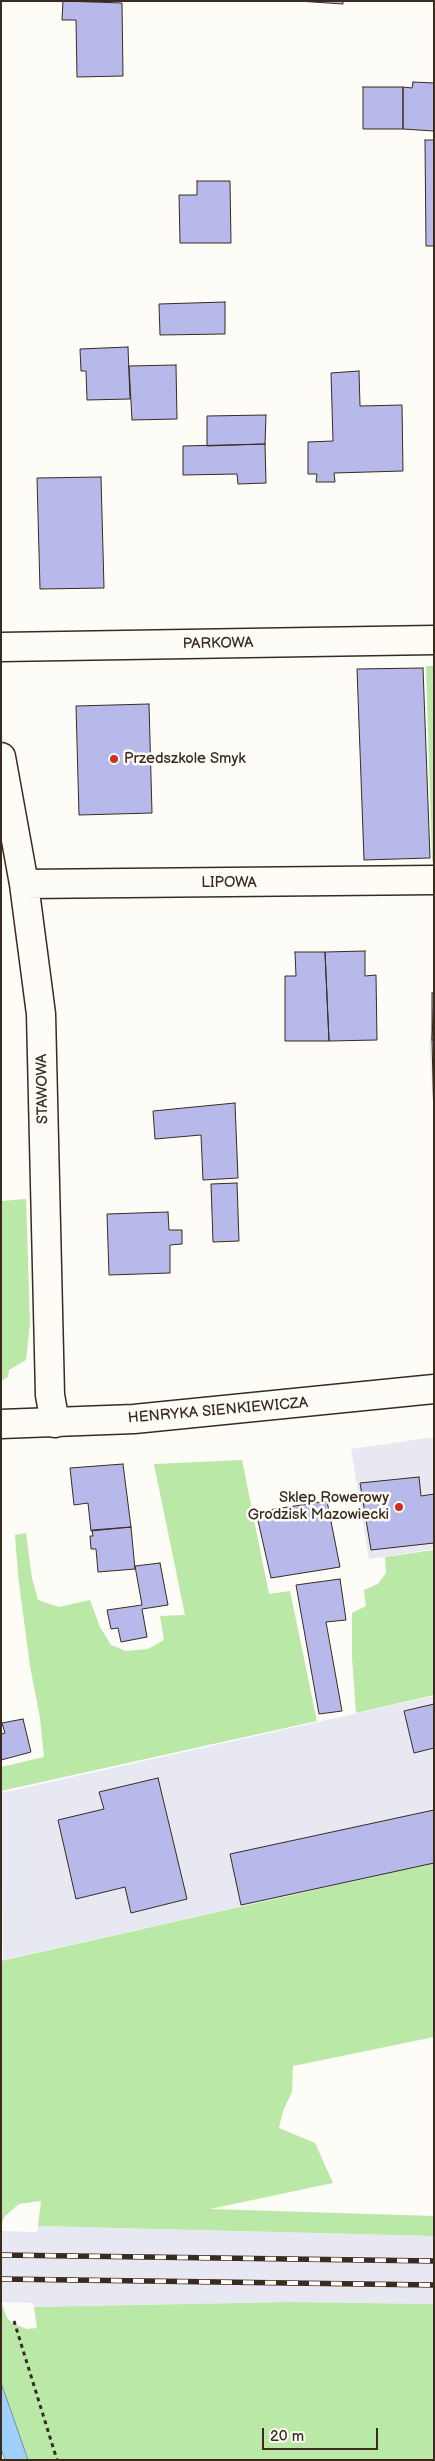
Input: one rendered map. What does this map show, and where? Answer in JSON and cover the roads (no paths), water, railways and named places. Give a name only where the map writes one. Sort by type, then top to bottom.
[{"type":"street","name":"PARKOWA","points":[[1,647],[434,640]]},
{"type":"street","name":"STAWOWA","points":[[1,757],[24,884],[40,1014],[50,1395],[55,1424]]},
{"type":"street","name":"LIPOWA","points":[[24,884],[434,880]]},
{"type":"street","name":"HENRYKA SIENKIEWICZA","points":[[1,1424],[55,1424],[211,1413],[434,1389]]},
{"type":"water","points":[[1,2383],[28,2460],[5,2460],[1,2449]]},
{"type":"railway","points":[[1,2255],[434,2261]]},
{"type":"railway","points":[[1,2279],[434,2285]]},
{"type":"place","name":"Przedszkole Smyk","points":[[114,759]]},
{"type":"place","name":"Sklep Rowerowy Grodzisk Mazowiecki","points":[[399,1507]]}]
